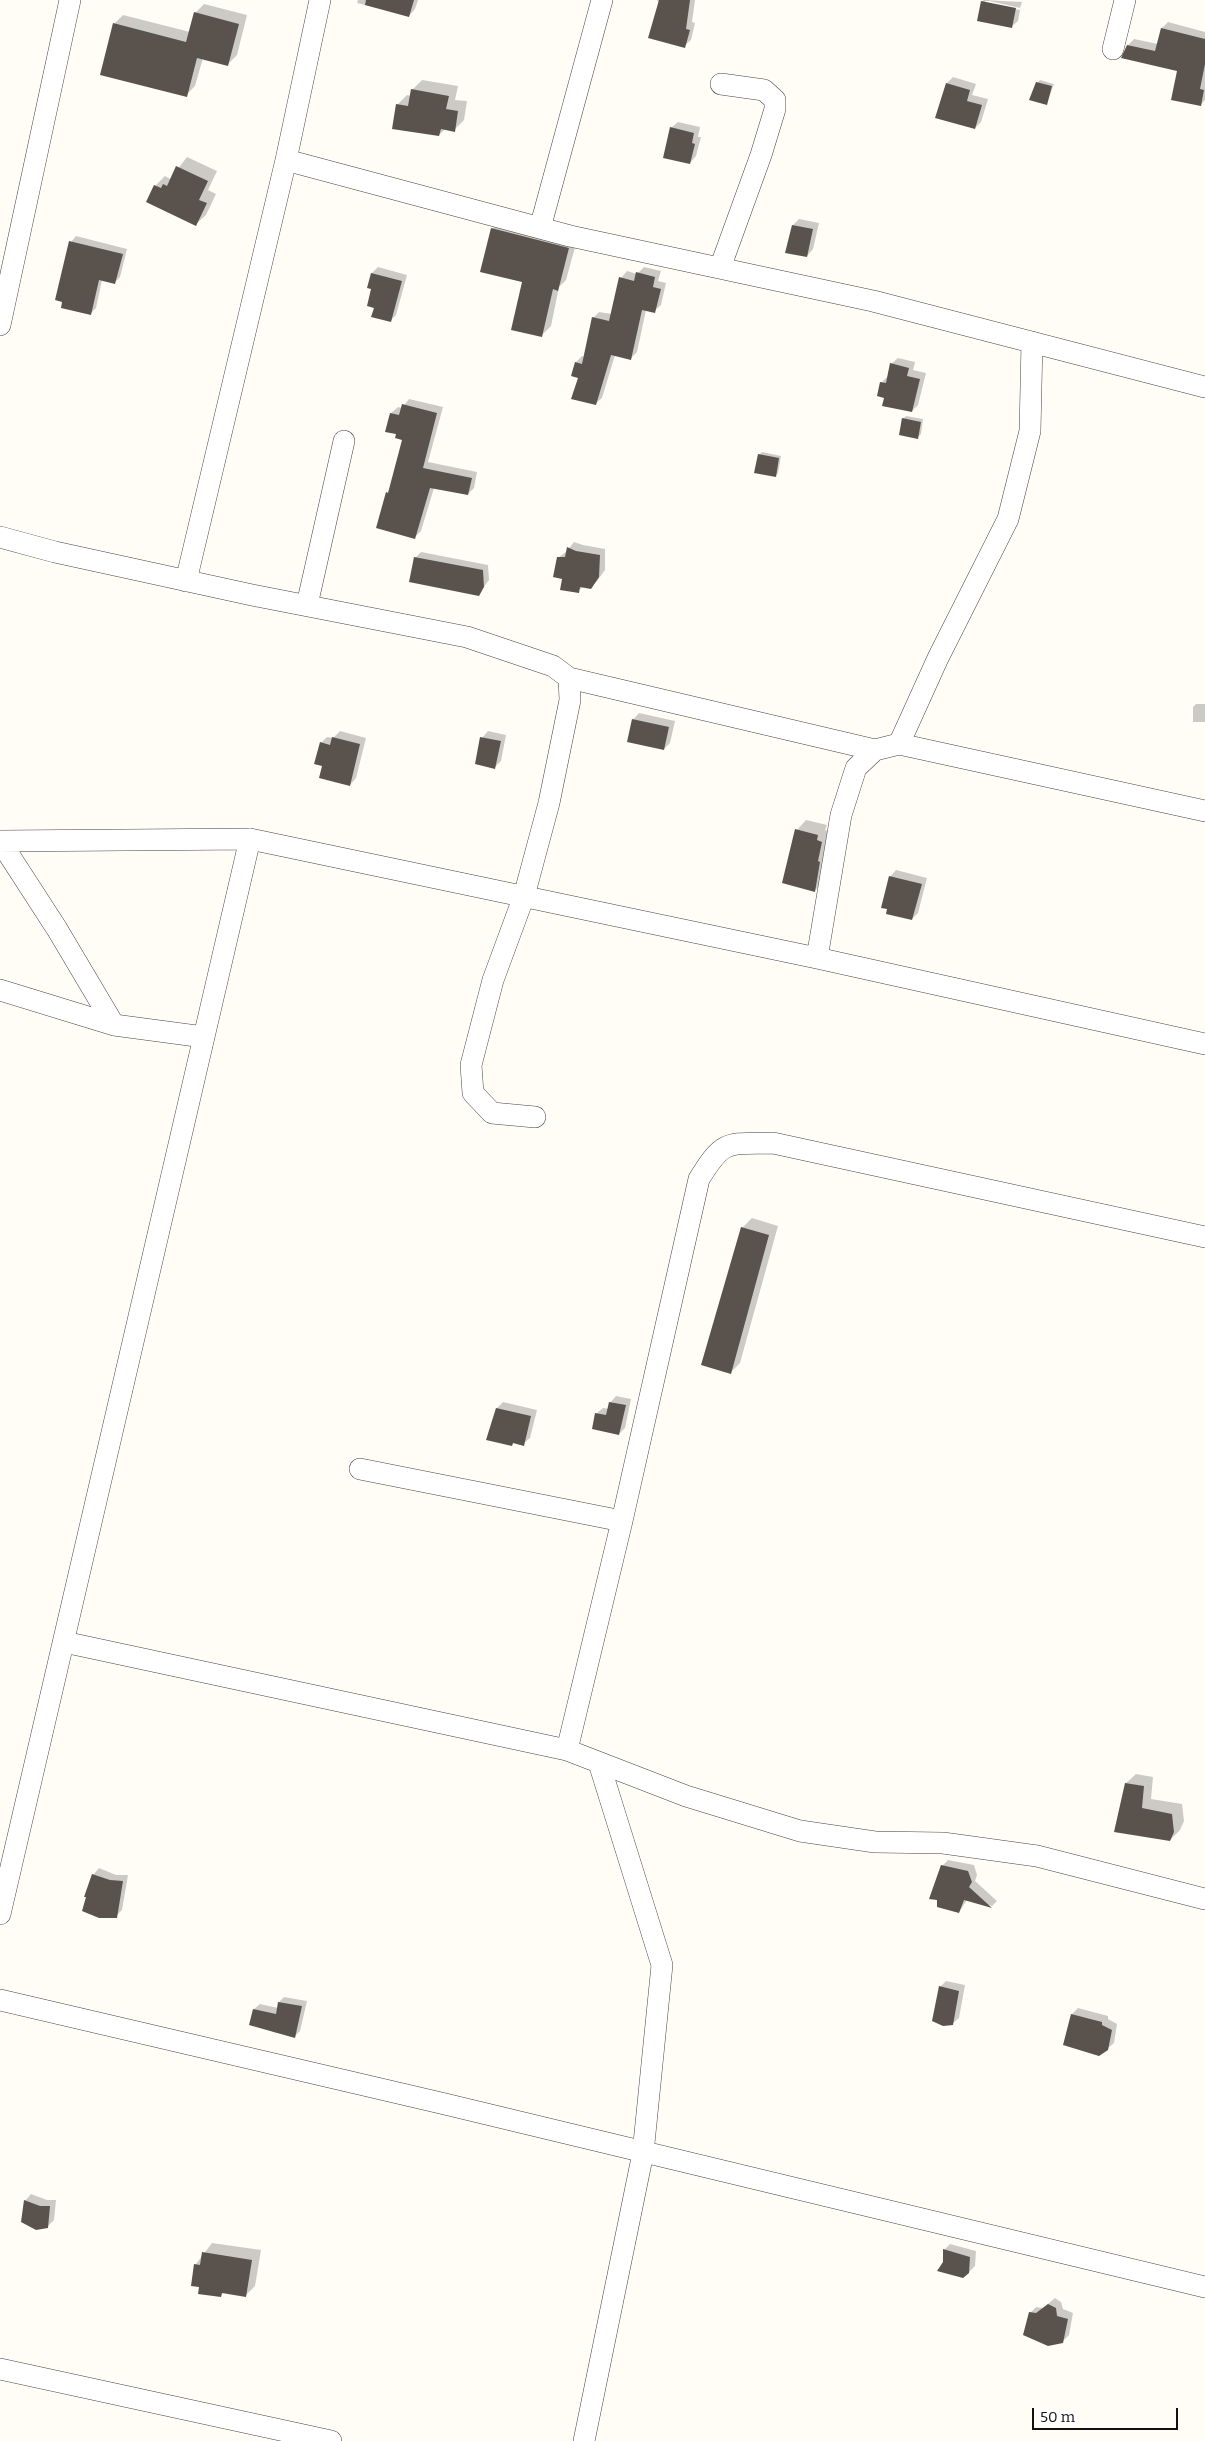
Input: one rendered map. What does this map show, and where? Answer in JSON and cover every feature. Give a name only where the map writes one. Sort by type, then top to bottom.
[{"type":"street","points":[[0,325],[70,0]]},
{"type":"street","points":[[186,581],[286,160],[320,0]]},
{"type":"street","points":[[540,228],[602,0]]},
{"type":"street","points":[[1113,49],[1126,0]]},
{"type":"street","points":[[720,268],[761,155],[775,109],[775,100],[764,90],[721,84]]},
{"type":"street","points":[[286,160],[540,228],[873,300],[1205,387]]},
{"type":"street","points":[[899,744],[938,658],[1008,519],[1030,431],[1032,342]]},
{"type":"street","points":[[307,605],[344,441]]},
{"type":"street","points":[[0,537],[56,552],[186,581],[467,637],[553,666],[569,678],[875,750],[899,744],[1205,811]]},
{"type":"street","points":[[535,1117],[492,1113],[473,1093],[471,1065],[494,980],[524,896],[549,803],[570,700],[569,678]]},
{"type":"street","points":[[816,958],[841,815],[856,768],[875,750]]},
{"type":"street","points":[[0,1914],[250,839]]},
{"type":"street","points":[[0,841],[250,839],[816,958],[1205,1044]]},
{"type":"street","points":[[0,841],[57,929],[114,1025]]},
{"type":"street","points":[[0,990],[114,1025],[204,1037]]},
{"type":"street","points":[[567,1750],[622,1521],[699,1179],[714,1154],[730,1144],[773,1143],[1205,1237]]},
{"type":"street","points":[[360,1469],[622,1521]]},
{"type":"street","points":[[64,1642],[567,1750],[686,1796],[800,1831],[875,1842],[944,1843],[1037,1856],[1205,1899]]},
{"type":"street","points":[[584,2441],[616,2273],[643,2153],[662,1964],[599,1763]]},
{"type":"street","points":[[0,2000],[1205,2287]]},
{"type":"street","points":[[0,2369],[331,2441]]},
{"type":"building","points":[[366,0],[414,0],[409,17],[365,5]]},
{"type":"building","points":[[659,0],[690,0],[686,29],[690,30],[685,48],[648,38]]},
{"type":"building","points":[[981,1],[1016,8],[1012,28],[977,21]]},
{"type":"building","points":[[194,12],[239,24],[228,66],[197,58],[187,97],[100,75],[113,23],[186,42]]},
{"type":"building","points":[[1161,28],[1205,39],[1205,64],[1200,89],[1204,90],[1201,106],[1171,100],[1177,71],[1121,58],[1127,45],[1155,51]]},
{"type":"building","points":[[1036,82],[1052,86],[1047,105],[1029,100]]},
{"type":"building","points":[[946,83],[970,90],[967,101],[982,105],[975,129],[935,118]]},
{"type":"building","points":[[411,89],[449,96],[446,109],[458,111],[455,132],[441,129],[439,136],[392,129],[396,104],[408,106]]},
{"type":"building","points":[[670,127],[694,133],[692,143],[695,144],[690,164],[663,158]]},
{"type":"building","points":[[176,166],[208,181],[199,200],[207,203],[196,226],[146,202],[154,185],[161,188],[163,184],[167,186]]},
{"type":"building","points":[[792,225],[813,229],[807,257],[785,253]]},
{"type":"building","points":[[491,228],[569,248],[558,291],[553,289],[542,337],[511,330],[522,282],[480,272]]},
{"type":"building","points":[[69,241],[123,254],[115,284],[99,280],[91,315],[61,308],[62,302],[55,300]]},
{"type":"building","points":[[636,272],[655,277],[653,287],[661,289],[655,313],[642,310],[631,360],[611,355],[596,405],[571,399],[578,378],[571,376],[575,362],[582,364],[592,317],[609,321],[619,277],[634,281]]},
{"type":"building","points":[[371,273],[402,281],[391,322],[371,317],[374,308],[367,306],[371,289],[367,288]]},
{"type":"building","points":[[890,363],[909,368],[907,376],[920,379],[912,412],[882,406],[884,398],[877,396],[880,382],[886,383]]},
{"type":"building","points":[[402,404],[437,413],[423,468],[472,478],[468,495],[430,488],[415,539],[376,528],[386,492],[388,493],[402,440],[395,438],[396,434],[385,432],[390,413],[399,415]]},
{"type":"building","points":[[902,418],[921,422],[918,439],[899,435]]},
{"type":"building","points":[[758,454],[779,458],[776,477],[754,473]]},
{"type":"building","points":[[567,547],[576,551],[600,555],[599,577],[591,589],[580,587],[579,593],[560,590],[562,579],[553,577],[557,557],[565,557]]},
{"type":"building","points":[[414,557],[483,570],[484,587],[479,596],[409,582]]},
{"type":"building","points":[[632,719],[669,727],[664,750],[627,742]]},
{"type":"building","points":[[332,737],[360,744],[350,786],[319,778],[322,766],[314,764],[320,742],[330,745]]},
{"type":"building","points":[[480,737],[501,741],[495,769],[475,764]]},
{"type":"building","points":[[795,829],[818,835],[817,840],[822,842],[815,892],[782,883]]},
{"type":"building","points":[[889,876],[922,884],[912,920],[886,914],[887,909],[881,908]]},
{"type":"building","points":[[741,1227],[769,1235],[731,1374],[701,1365]]},
{"type":"building","points":[[609,1402],[626,1405],[619,1435],[592,1429],[595,1413],[606,1415]]},
{"type":"building","points":[[496,1408],[531,1416],[524,1446],[513,1443],[512,1446],[486,1440]]},
{"type":"building","points":[[1125,1783],[1144,1786],[1142,1808],[1172,1814],[1174,1832],[1170,1841],[1114,1832]]},
{"type":"building","points":[[941,1865],[968,1871],[972,1882],[969,1887],[992,1908],[964,1900],[959,1913],[937,1907],[937,1900],[929,1899]]},
{"type":"building","points":[[92,1874],[110,1880],[123,1881],[117,1918],[99,1918],[82,1911],[86,1897],[84,1897]]},
{"type":"building","points":[[939,1986],[959,1991],[953,2025],[943,2026],[932,2021]]},
{"type":"building","points":[[278,2002],[302,2006],[295,2038],[249,2025],[253,2009],[276,2014]]},
{"type":"building","points":[[1071,2014],[1102,2022],[1102,2025],[1112,2030],[1108,2050],[1099,2056],[1063,2045]]},
{"type":"building","points":[[24,2200],[40,2206],[50,2206],[48,2228],[36,2230],[21,2222]]},
{"type":"building","points":[[943,2249],[970,2257],[969,2273],[963,2278],[937,2271],[943,2262]]},
{"type":"building","points":[[202,2252],[252,2260],[246,2297],[222,2293],[221,2297],[198,2294],[199,2287],[191,2286],[194,2264],[200,2265]]},
{"type":"building","points":[[1048,2304],[1056,2308],[1057,2316],[1068,2319],[1063,2343],[1048,2346],[1023,2335],[1029,2312],[1036,2313]]}]
